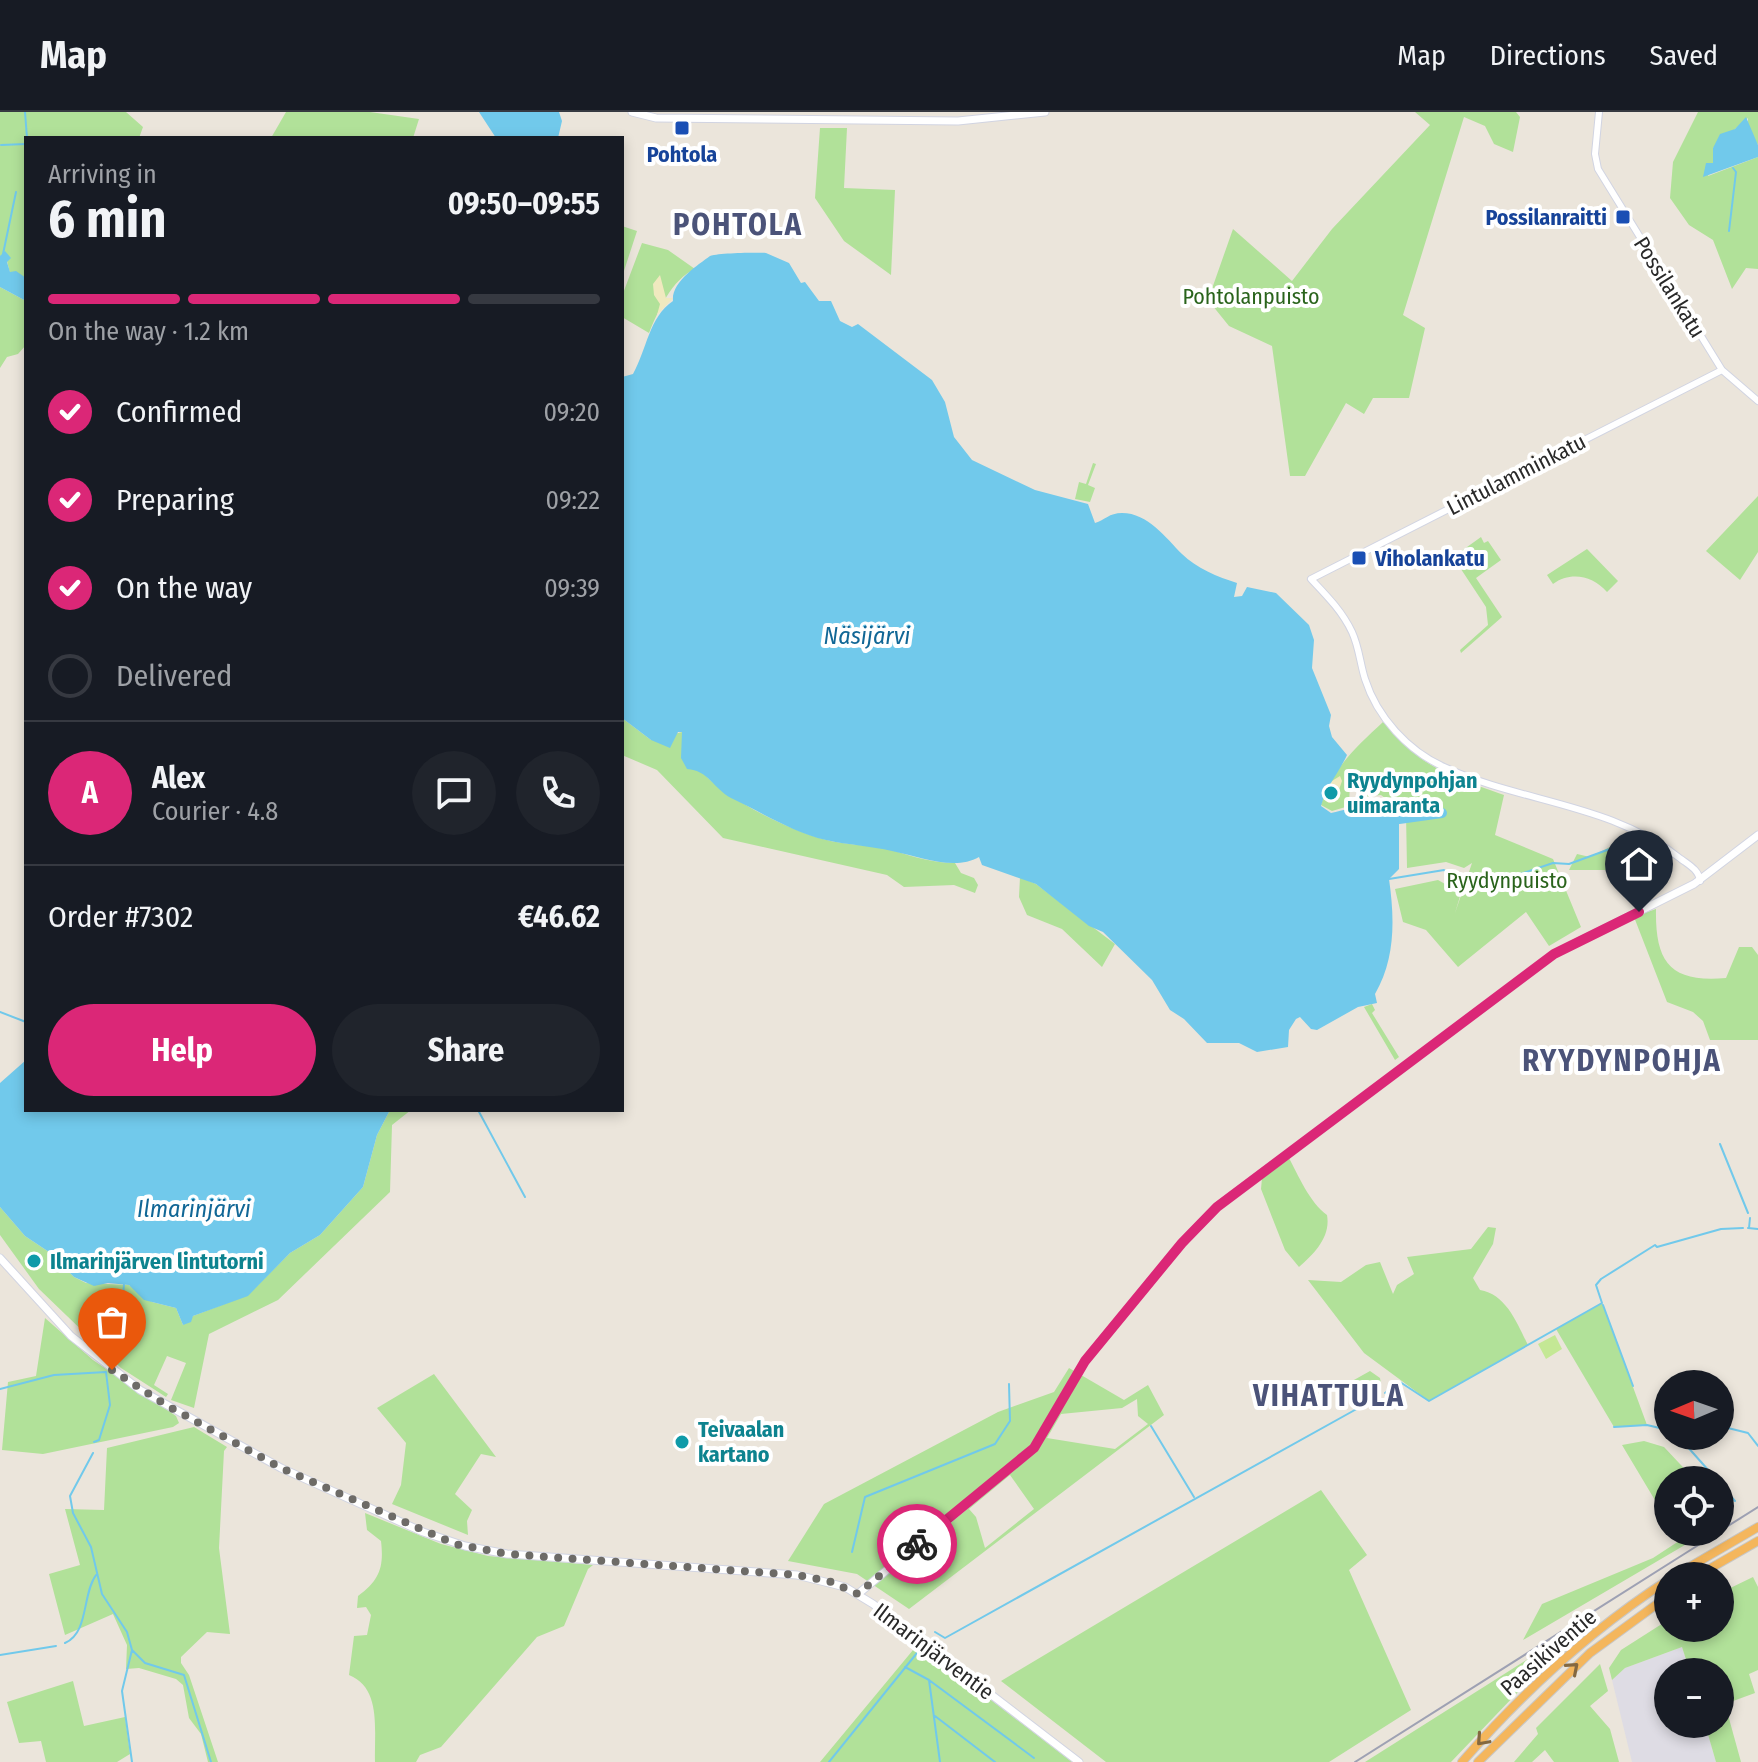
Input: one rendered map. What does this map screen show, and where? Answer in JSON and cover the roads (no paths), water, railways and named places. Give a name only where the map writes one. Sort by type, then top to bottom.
[{"type":"highway","points":[[1698,1562],[1758,1527]]},
{"type":"highway","points":[[1721,1562],[1758,1541]]},
{"type":"highway","name":"Paasikiventie","points":[[1462,1762],[1515,1704],[1581,1644],[1654,1590]]},
{"type":"highway","name":"Paasikiventie","points":[[1478,1762],[1590,1653],[1654,1606]]},
{"type":"main road","points":[[632,112],[656,118],[958,121],[1045,112]]},
{"type":"main road","points":[[858,1594],[1034,1448],[1085,1361],[1182,1243],[1217,1207],[1554,954],[1700,881],[1758,835]]},
{"type":"main road","name":"Ilmarinjärventie","points":[[0,1258],[55,1322],[86,1350],[140,1390],[281,1468],[423,1532],[465,1546],[507,1554],[809,1576],[858,1594],[1079,1762]]},
{"type":"street","name":"Possilankatu","points":[[1599,112],[1595,161],[1722,370],[1758,401]]},
{"type":"street","name":"Lintulamminkatu","points":[[1700,881],[1692,868],[1636,829],[1595,812],[1472,778],[1438,764],[1413,748],[1375,702],[1354,635],[1338,608],[1311,579],[1722,370]]},
{"type":"water","points":[[479,112],[559,112],[562,121],[558,136],[495,136]]},
{"type":"water","points":[[1746,117],[1758,145],[1758,157],[1703,177],[1706,163],[1713,163],[1713,148],[1720,134],[1735,129]]},
{"type":"water","points":[[5,251],[11,258],[7,262],[10,272],[16,271],[24,277],[24,300],[0,287],[0,256]]},
{"type":"water","name":"Näsijärvi","points":[[766,253],[789,263],[801,283],[805,282],[819,301],[831,301],[840,321],[852,327],[858,324],[932,380],[945,402],[954,437],[972,460],[1035,490],[1088,504],[1095,523],[1118,513],[1140,517],[1194,564],[1237,583],[1234,597],[1242,596],[1247,587],[1276,593],[1309,625],[1314,640],[1312,668],[1331,715],[1329,726],[1332,737],[1347,755],[1321,806],[1331,813],[1375,808],[1399,819],[1399,869],[1389,879],[1392,939],[1382,981],[1375,994],[1377,1003],[1358,1007],[1317,1030],[1311,1029],[1300,1017],[1289,1030],[1288,1047],[1257,1052],[1239,1043],[1207,1043],[1184,1019],[1170,1010],[1152,980],[1103,932],[1089,926],[1036,884],[982,865],[979,857],[959,863],[937,862],[884,849],[826,840],[801,832],[731,798],[706,776],[687,769],[681,758],[682,732],[678,732],[670,748],[651,740],[624,720],[624,376],[633,374],[653,325],[673,301],[676,287],[681,281],[710,256]]},
{"type":"water","name":"Ilmarinjärvi","points":[[24,1062],[24,1112],[389,1112],[377,1135],[363,1187],[320,1235],[290,1253],[248,1296],[193,1316],[191,1322],[183,1325],[176,1308],[144,1300],[129,1285],[108,1283],[94,1286],[74,1277],[49,1252],[25,1236],[0,1207],[0,1083]]},
{"type":"waterway","points":[[25,112],[27,136]]},
{"type":"waterway","points":[[1,145],[24,144]]},
{"type":"waterway","points":[[1729,231],[1736,172],[1733,168]]},
{"type":"waterway","points":[[3,254],[16,192]]},
{"type":"waterway","points":[[1399,819],[1442,813]]},
{"type":"waterway","points":[[1389,879],[1444,870],[1465,882],[1488,885],[1553,863],[1569,864],[1618,846],[1631,845],[1636,854],[1642,885]]},
{"type":"waterway","points":[[0,1012],[24,1021]]},
{"type":"waterway","points":[[479,1112],[525,1197]]},
{"type":"waterway","points":[[1720,1144],[1748,1213]]},
{"type":"waterway","points":[[1749,1228],[1750,1218]]},
{"type":"waterway","points":[[1400,1382],[1429,1401],[1602,1303],[1596,1285],[1601,1279],[1655,1245],[1657,1247],[1721,1229],[1743,1228]]},
{"type":"waterway","points":[[1748,1228],[1758,1229]]},
{"type":"waterway","points":[[106,1357],[122,1310],[124,1284]]},
{"type":"waterway","points":[[1603,1305],[1633,1386]]},
{"type":"waterway","points":[[0,1389],[54,1375],[106,1372],[110,1405],[99,1440],[94,1442]]},
{"type":"waterway","points":[[852,1552],[865,1497],[995,1444],[1010,1421],[1009,1384]]},
{"type":"waterway","points":[[1385,1393],[1392,1388]]},
{"type":"waterway","points":[[935,1632],[945,1638],[1371,1401]]},
{"type":"waterway","points":[[1151,1426],[1194,1497]]},
{"type":"waterway","points":[[1614,1427],[1654,1427]]},
{"type":"waterway","points":[[1734,1430],[1748,1433],[1758,1446]]},
{"type":"waterway","points":[[1690,1450],[1705,1466]]},
{"type":"waterway","points":[[93,1453],[70,1496],[73,1513],[91,1547],[102,1594],[127,1632],[132,1650],[145,1663],[184,1675],[211,1762]]},
{"type":"waterway","points":[[65,1643],[78,1631],[96,1575]]},
{"type":"waterway","points":[[0,1655],[56,1646]]},
{"type":"waterway","points":[[829,1762],[921,1648]]},
{"type":"waterway","points":[[132,1650],[122,1691],[132,1762]]},
{"type":"waterway","points":[[905,1667],[929,1680],[1034,1758]]},
{"type":"waterway","points":[[929,1680],[940,1762]]},
{"type":"waterway","points":[[935,1716],[995,1762]]},
{"type":"railway","points":[[1734,1522],[1758,1507]]},
{"type":"railway","points":[[1355,1762],[1697,1546]]},
{"type":"place","name":"Pohtola","points":[[682,128]]},
{"type":"place","name":"Possilanraitti","points":[[1623,217]]},
{"type":"place","name":"Viholankatu","points":[[1359,558]]},
{"type":"place","name":"Ryydynpohjan uimaranta","points":[[1331,793]]},
{"type":"place","name":"Ilmarinjärven lintutorni","points":[[34,1261]]},
{"type":"place","name":"Teivaalan kartano","points":[[682,1442]]},
{"type":"district","name":"POHTOLA","points":[[738,225]]},
{"type":"district","name":"RYYDYNPOHJA","points":[[1622,1061]]},
{"type":"district","name":"VIHATTULA","points":[[1329,1396]]},
{"type":"park label","name":"Pohtolanpuisto","points":[[1251,296]]},
{"type":"park label","name":"Ryydynpuisto","points":[[1507,880]]}]
